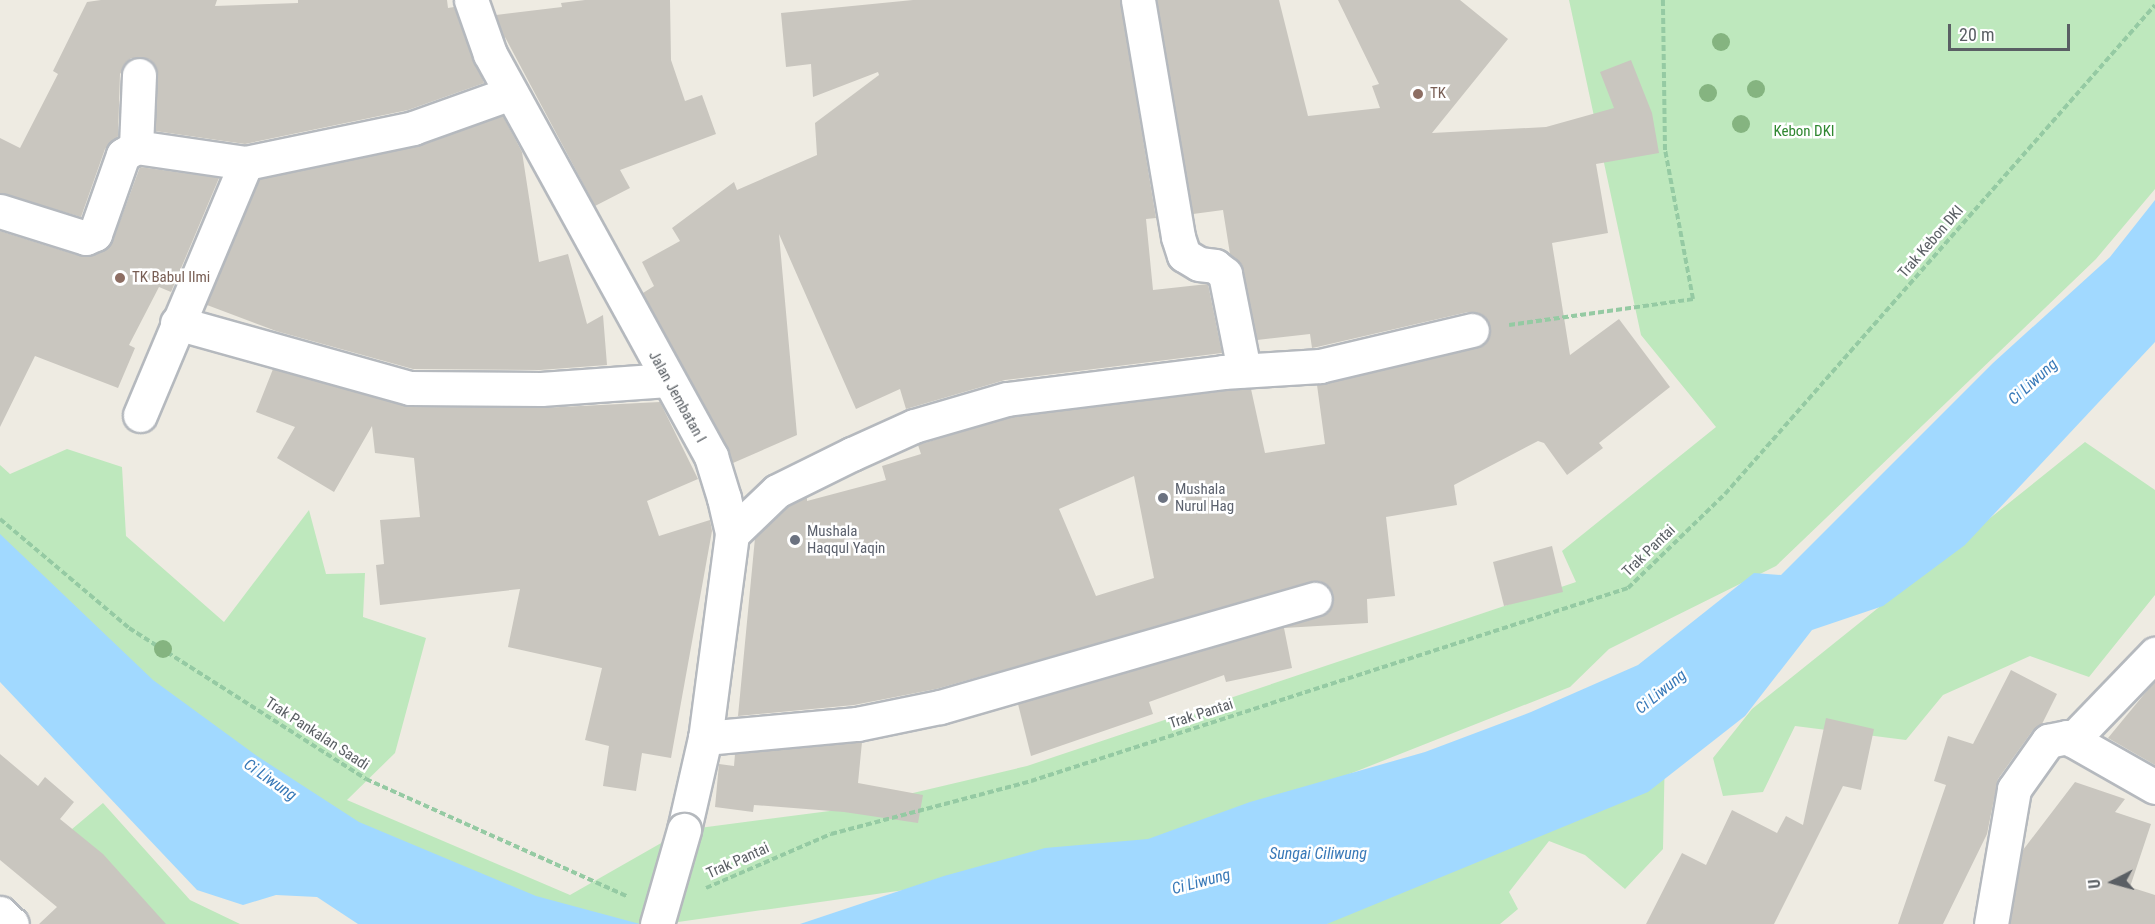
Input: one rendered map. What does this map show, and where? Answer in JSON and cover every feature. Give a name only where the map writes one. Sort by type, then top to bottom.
[{"type":"street","name":"Jalan Jembatan I","points":[[471,0],[490,54],[711,456],[732,534],[705,738],[684,830],[657,924]]},
{"type":"street","points":[[1138,0],[1178,237],[1184,255],[1199,264],[1215,266],[1225,274],[1244,370]]},
{"type":"street","points":[[136,147],[139,75]]},
{"type":"street","points":[[0,211],[76,237],[95,234],[123,155],[136,147],[246,163],[412,128],[511,93]]},
{"type":"street","points":[[140,415],[246,163]]},
{"type":"street","points":[[177,323],[410,388],[541,389],[668,380]]},
{"type":"street","points":[[732,534],[777,491],[914,426],[1006,399],[1244,370],[1320,366],[1472,330]]},
{"type":"street","points":[[705,738],[857,724],[940,707],[1315,599]]},
{"type":"street","points":[[2072,740],[2155,654]]},
{"type":"street","points":[[1991,924],[2014,789],[2048,741],[2057,736],[2072,740],[2155,787]]},
{"type":"street","points":[[0,913],[12,924]]},
{"type":"path","points":[[1472,330],[1693,299],[1665,150],[1663,0]]},
{"type":"path","name":"Trak Kebon DKI","points":[[1725,494],[2155,5]]},
{"type":"path","name":"Trak Pantai","points":[[700,891],[831,834],[1031,781],[1628,588],[1725,494]]},
{"type":"path","name":"Trak Pankalan Saadi","points":[[0,519],[129,628],[366,779],[635,900]]},
{"type":"green space","name":"Kebon DKI","points":[[1569,0],[2155,0],[2155,189],[2096,259],[1776,566],[1609,649],[1570,687],[1187,838],[968,881],[664,924],[526,924],[287,821],[0,575],[0,465],[10,474],[67,449],[122,467],[126,536],[224,622],[309,510],[326,574],[365,573],[363,617],[426,638],[395,753],[347,800],[570,895],[684,830],[845,809],[1027,766],[1576,582],[1562,551],[1716,427],[1641,335]]},
{"type":"green space","points":[[2085,442],[2155,490],[2155,595],[2089,677],[2030,656],[1943,695],[1906,740],[1795,726],[1763,792],[1723,796],[1713,758],[1752,709]]},
{"type":"green space","points":[[1665,749],[1663,849],[1625,889],[1585,855],[1549,841],[1509,892],[1518,909],[1500,924],[1326,924]]},
{"type":"green space","points":[[103,803],[190,900],[240,924],[147,924],[59,840]]},
{"type":"water","name":"Sungai Ciliwung","points":[[2155,200],[2155,342],[1965,545],[1883,606],[1812,630],[1745,716],[1648,792],[1327,924],[800,924],[944,876],[1045,848],[1148,839],[1250,802],[1425,752],[1531,712],[1638,665],[1754,573],[1781,575],[1993,363],[2110,257]]},
{"type":"water","name":"Ci Liwung","points":[[0,534],[153,680],[257,756],[359,822],[536,896],[640,924],[358,924],[317,897],[276,895],[243,905],[197,890],[0,682]]},
{"type":"building","points":[[217,0],[215,6],[298,3],[298,0],[447,0],[448,8],[454,7],[484,83],[408,110],[245,144],[155,131],[156,67],[149,59],[131,58],[120,74],[118,136],[105,149],[81,217],[0,193],[0,138],[20,148],[58,74],[53,71],[87,2]]},
{"type":"building","points":[[585,0],[670,0],[671,60],[685,101],[702,95],[716,134],[620,170],[630,188],[595,206],[505,37],[506,44],[496,15],[562,7],[561,3]]},
{"type":"building","points":[[913,0],[1120,0],[1156,218],[1146,219],[1153,290],[1208,284],[1222,353],[1005,380],[906,409],[900,389],[856,409],[779,234],[797,435],[733,463],[643,293],[654,286],[642,262],[680,241],[672,228],[734,182],[737,190],[817,155],[815,123],[879,75],[878,72],[813,97],[811,64],[786,67],[781,13]]},
{"type":"building","points":[[1157,0],[1279,0],[1308,116],[1380,108],[1372,86],[1379,84],[1338,0],[1460,0],[1508,39],[1432,133],[1546,127],[1614,108],[1600,72],[1631,60],[1652,113],[1659,153],[1596,164],[1608,233],[1552,243],[1570,355],[1619,319],[1670,387],[1599,443],[1603,448],[1567,475],[1544,443],[1538,441],[1454,485],[1457,505],[1386,517],[1395,596],[1367,599],[1368,623],[1284,628],[1292,668],[1226,682],[1224,675],[1149,702],[1153,714],[1031,756],[1018,704],[1320,617],[1333,603],[1333,593],[1320,581],[936,689],[854,705],[738,716],[755,538],[788,507],[807,497],[807,501],[886,480],[882,466],[921,454],[918,445],[1011,417],[1225,391],[1251,389],[1265,453],[1325,444],[1317,385],[1476,348],[1490,336],[1486,318],[1468,312],[1312,348],[1310,334],[1257,340],[1243,270],[1230,254],[1223,210],[1193,214]],"holes":[[[1134,476],[1154,578],[1096,596],[1059,509]]]},
{"type":"building","points":[[503,116],[522,152],[539,262],[568,254],[587,324],[603,315],[607,365],[540,370],[413,369],[276,331],[207,305],[259,179],[417,146]]},
{"type":"building","points":[[140,167],[219,178],[171,292],[159,287],[129,345],[135,348],[118,388],[35,356],[0,427],[0,231],[80,256],[103,251],[113,240]]},
{"type":"building","points":[[273,369],[410,407],[541,408],[660,402],[698,479],[647,501],[659,536],[710,520],[712,531],[671,758],[642,753],[636,791],[603,786],[609,746],[585,740],[602,668],[508,647],[520,589],[380,605],[376,565],[384,564],[380,520],[420,517],[414,458],[375,453],[372,426],[334,492],[277,458],[295,427],[256,412]]},
{"type":"building","points":[[1552,546],[1563,592],[1504,606],[1493,562]]},
{"type":"building","points":[[2011,670],[2057,694],[2042,724],[2033,730],[1998,779],[1987,834],[1943,924],[1898,924],[1946,785],[1934,781],[1948,736],[1973,744]]},
{"type":"building","points":[[2155,681],[2155,765],[2108,738]]},
{"type":"building","points":[[1826,718],[1874,729],[1861,790],[1843,786],[1774,924],[1646,924],[1682,853],[1706,865],[1732,810],[1777,833],[1786,816],[1803,825]]},
{"type":"building","points":[[862,742],[858,783],[923,795],[918,823],[844,812],[754,805],[753,812],[715,807],[719,764],[734,766],[735,754]]},
{"type":"building","points":[[0,754],[38,786],[45,777],[74,802],[60,819],[103,854],[166,924],[39,924],[57,907],[0,860]]},
{"type":"building","points":[[2075,782],[2125,799],[2115,812],[2151,824],[2130,887],[2155,895],[2155,924],[2010,924],[2023,850]]},
{"type":"place","name":"TK","points":[[1418,94]]},
{"type":"place","name":"TK Babul Ilmi","points":[[120,278]]},
{"type":"place","name":"Mushala Nurul Hag","points":[[1163,498]]},
{"type":"place","name":"Mushala Haqqul Yaqin","points":[[795,540]]}]
